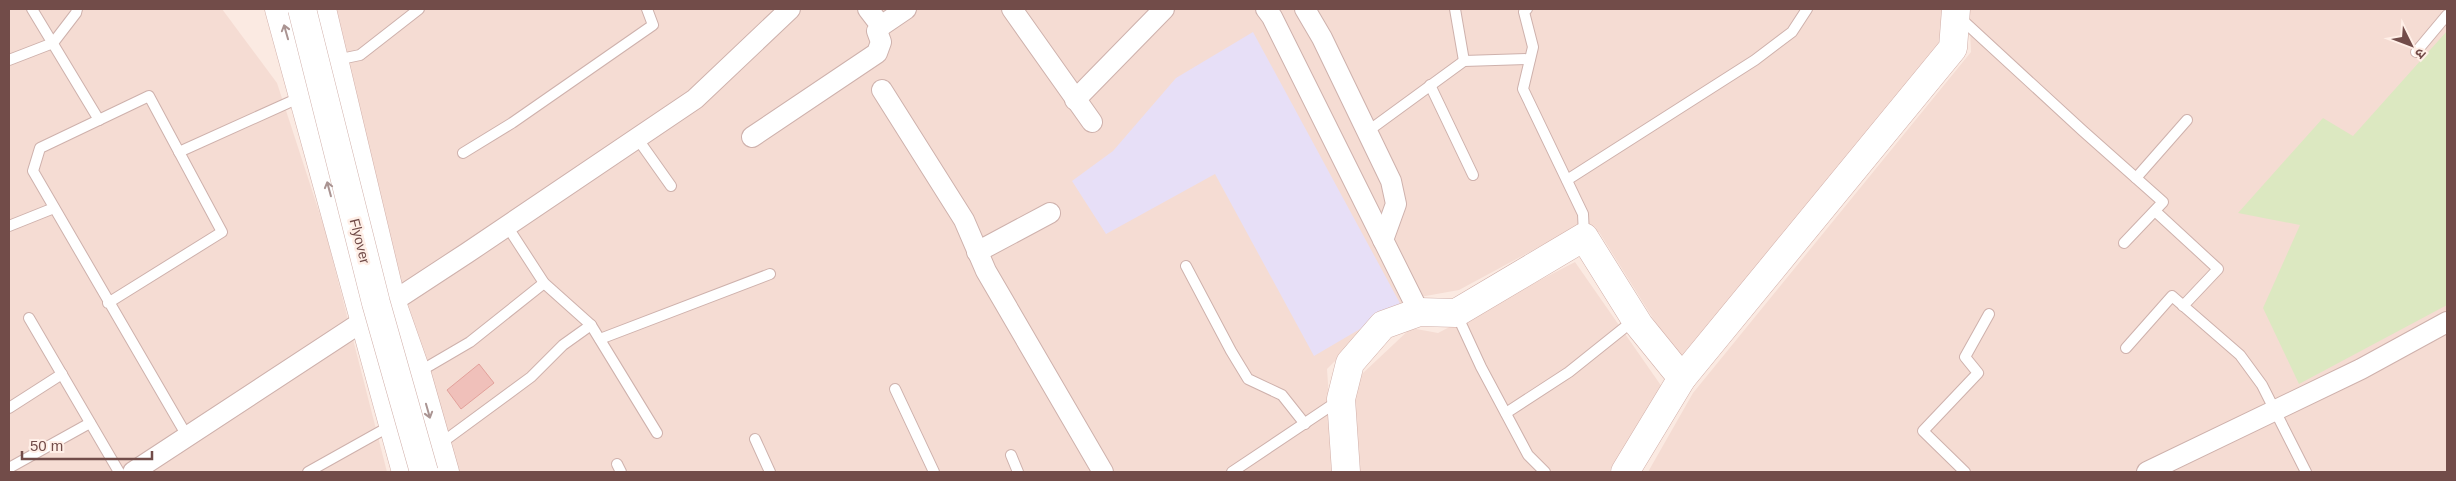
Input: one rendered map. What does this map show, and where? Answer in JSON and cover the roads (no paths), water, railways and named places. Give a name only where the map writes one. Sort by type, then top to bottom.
[{"type":"main road","points":[[279,9],[406,472]]},
{"type":"main road","name":"Flyover","points":[[302,9],[376,303],[424,472]]},
{"type":"main road","points":[[322,9],[392,303],[417,374],[442,460]]},
{"type":"main road","points":[[1625,472],[1682,378],[1953,48],[1956,11]]},
{"type":"main road","points":[[1346,472],[1341,399],[1350,363],[1383,325],[1419,312],[1456,313],[1584,237],[1635,319],[1682,378]]},
{"type":"street","points":[[133,472],[392,303],[695,100],[790,9]]},
{"type":"street","points":[[868,9],[881,26]]},
{"type":"street","points":[[752,137],[877,53],[881,42],[877,31],[881,26],[906,9]]},
{"type":"street","points":[[1012,9],[1092,122]]},
{"type":"street","points":[[1075,100],[1164,9]]},
{"type":"street","points":[[1266,9],[1272,17],[1419,312]]},
{"type":"street","points":[[1305,9],[1367,122],[1391,181],[1396,204],[1384,240]]},
{"type":"street","points":[[882,90],[964,220],[986,271],[1103,472]]},
{"type":"street","points":[[1330,133],[1367,122]]},
{"type":"street","points":[[977,252],[1050,213]]},
{"type":"street","points":[[2146,472],[2361,369],[2447,322]]},
{"type":"lane","points":[[32,9],[98,120]]},
{"type":"lane","points":[[9,60],[53,43],[76,13],[76,9]]},
{"type":"lane","points":[[179,152],[303,96],[419,9]]},
{"type":"lane","points":[[463,153],[512,123],[653,26],[647,9]]},
{"type":"lane","points":[[1527,9],[1524,12],[1533,47],[1523,89],[1583,214],[1584,237]]},
{"type":"lane","points":[[1567,180],[1755,60],[1792,32],[1807,9]]},
{"type":"lane","points":[[1456,10],[1464,60]]},
{"type":"lane","points":[[1956,11],[2163,202],[2124,243]]},
{"type":"lane","points":[[2416,52],[2447,15]]},
{"type":"lane","points":[[1367,122],[1430,86],[1464,60],[1530,59]]},
{"type":"lane","points":[[1430,86],[1474,174]]},
{"type":"lane","points":[[108,303],[222,232],[150,96],[40,148],[33,171],[108,303],[187,436]]},
{"type":"lane","points":[[2136,178],[2187,120]]},
{"type":"lane","points":[[637,138],[671,186]]},
{"type":"lane","points":[[9,226],[54,208]]},
{"type":"lane","points":[[2155,211],[2218,269],[2183,306]]},
{"type":"lane","points":[[508,226],[544,282],[591,325],[657,433]]},
{"type":"lane","points":[[1186,266],[1248,379],[1282,395],[1305,424]]},
{"type":"lane","points":[[600,339],[770,274]]},
{"type":"lane","points":[[417,374],[470,342],[544,282]]},
{"type":"lane","points":[[2126,348],[2172,296],[2240,354],[2262,385],[2276,410],[2306,472]]},
{"type":"lane","points":[[1456,313],[1528,455],[1545,472]]},
{"type":"lane","points":[[1965,472],[1922,431],[1978,372],[1965,358],[1989,314]]},
{"type":"lane","points":[[29,318],[119,472]]},
{"type":"lane","points":[[1506,413],[1569,372],[1635,319]]},
{"type":"lane","points":[[442,460],[532,377],[563,345],[591,325]]},
{"type":"lane","points":[[9,408],[62,374]]},
{"type":"lane","points":[[895,388],[934,472]]},
{"type":"lane","points":[[1232,472],[1341,399]]},
{"type":"lane","points":[[9,468],[90,423]]},
{"type":"lane","points":[[308,472],[393,424]]},
{"type":"lane","points":[[755,440],[770,472]]},
{"type":"lane","points":[[1011,455],[1018,472]]}]
